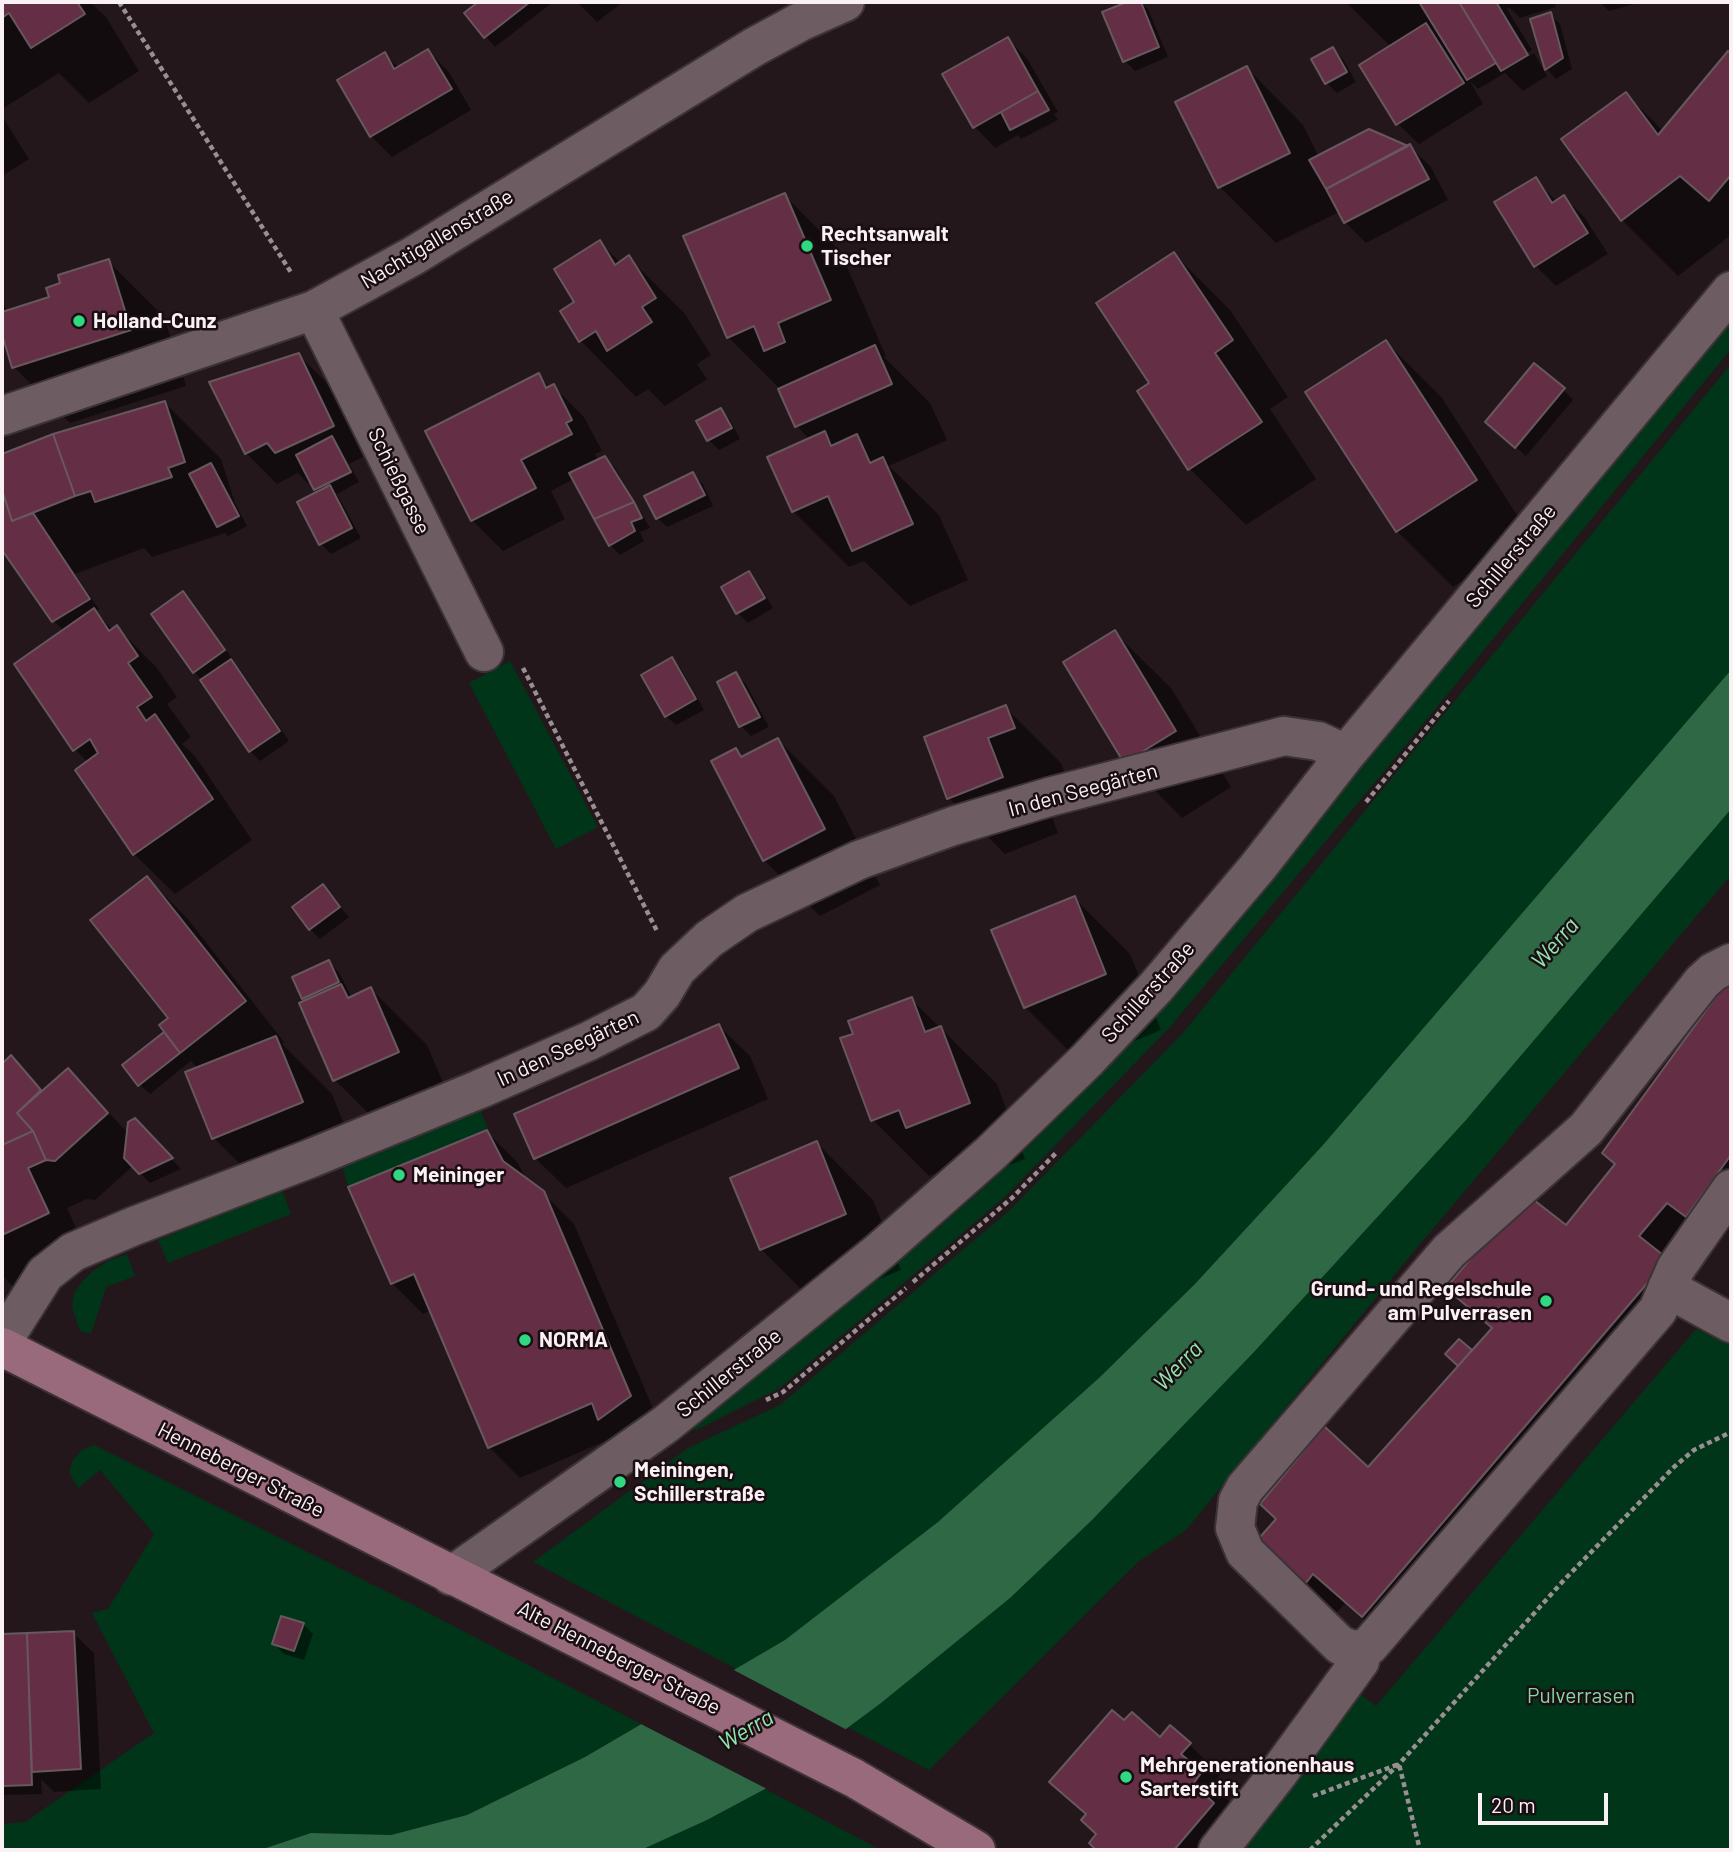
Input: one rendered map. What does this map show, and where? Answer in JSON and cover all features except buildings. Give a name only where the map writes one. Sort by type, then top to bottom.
[{"type":"main road","name":"Henneberger Straße","points":[[2,1345],[480,1589]]},
{"type":"main road","name":"Alte Henneberger Straße","points":[[480,1589],[854,1778],[976,1850]]},
{"type":"street","name":"Nachtigallenstraße","points":[[2,416],[314,310],[413,256],[754,47],[845,2]]},
{"type":"street","name":"Schillerstraße","points":[[480,1589],[666,1424],[880,1251],[991,1153],[1087,1060],[1156,987],[1257,868],[1346,754],[1731,291]]},
{"type":"street","name":"Schießgasse","points":[[314,310],[484,652]]},
{"type":"street","name":"In den Seegärten","points":[[2,1345],[45,1274],[73,1252],[309,1159],[589,1041],[646,1012],[662,994],[677,969],[709,939],[747,912],[859,860],[953,826],[1049,797],[1284,736],[1318,741],[1346,754]]},
{"type":"street","points":[[1354,1665],[1355,1651],[1340,1645],[1245,1552],[1235,1528],[1238,1501],[1245,1488],[1449,1251],[1586,1129],[1702,982],[1713,972],[1731,963]]},
{"type":"street","points":[[1218,1850],[1277,1775],[1354,1665],[1658,1310],[1676,1268],[1731,1189]]},
{"type":"street","points":[[1667,1288],[1720,1318]]},
{"type":"path","points":[[119,2],[314,310]]},
{"type":"path","points":[[484,652],[517,656],[677,969]]},
{"type":"path","points":[[1310,1850],[1399,1764],[1564,1580],[1674,1467],[1694,1450],[1731,1432]]},
{"type":"path","points":[[1310,1797],[1399,1764]]},
{"type":"path","points":[[1399,1764],[1420,1850]]},
{"type":"green space","points":[[1731,318],[1731,349],[1382,774],[1169,1028],[1006,1196],[780,1388],[696,1430],[693,1427],[921,1243],[984,1188],[1128,1045],[1238,919]]},
{"type":"green space","points":[[1731,364],[1731,875],[1410,1256],[1186,1530],[1138,1562],[929,1770],[533,1562],[688,1448],[780,1405],[1011,1209],[1182,1034]]},
{"type":"green space","points":[[510,661],[598,827],[556,849],[469,683]]},
{"type":"green space","points":[[480,1110],[488,1128],[348,1187],[343,1168]]},
{"type":"green space","points":[[282,1190],[291,1214],[168,1263],[158,1240]]},
{"type":"green space","points":[[127,1254],[135,1276],[106,1287],[91,1334],[80,1331],[72,1307],[74,1294],[92,1272],[106,1262]]},
{"type":"green space","name":"Pulverrasen","points":[[1696,1329],[1731,1344],[1731,1850],[1233,1850],[1353,1689],[1376,1706]]},
{"type":"green space","points":[[94,1445],[417,1607],[641,1724],[585,1757],[467,1815],[391,1835],[311,1833],[260,1850],[2,1850],[2,1824],[25,1822],[154,1733],[92,1613],[108,1609],[154,1534],[100,1470],[78,1488],[69,1472],[73,1460],[82,1450]]},
{"type":"green space","points":[[765,1789],[881,1850],[641,1850],[707,1820]]},
{"type":"water","name":"Werra","points":[[1731,670],[1731,809],[1466,1120],[1254,1352],[1092,1520],[1010,1598],[881,1703],[765,1789],[707,1820],[641,1850],[260,1850],[311,1833],[391,1835],[467,1815],[585,1757],[785,1640],[938,1522],[1099,1378],[1195,1284],[1323,1145]]},
{"type":"pier","points":[[730,1668],[849,1731],[769,1790],[637,1722]]},
{"type":"place","name":"Rechtsanwalt Tischer","points":[[807,246]]},
{"type":"place","name":"Holland-Cunz","points":[[79,321]]},
{"type":"place","name":"Meininger","points":[[399,1175]]},
{"type":"place","name":"Grund- und Regelschule am Pulverrasen","points":[[1546,1301]]},
{"type":"place","name":"NORMA","points":[[525,1340]]},
{"type":"place","name":"Meiningen, Schillerstraße","points":[[620,1482]]},
{"type":"place","name":"Mehrgenerationenhaus Sarterstift","points":[[1126,1777]]}]
